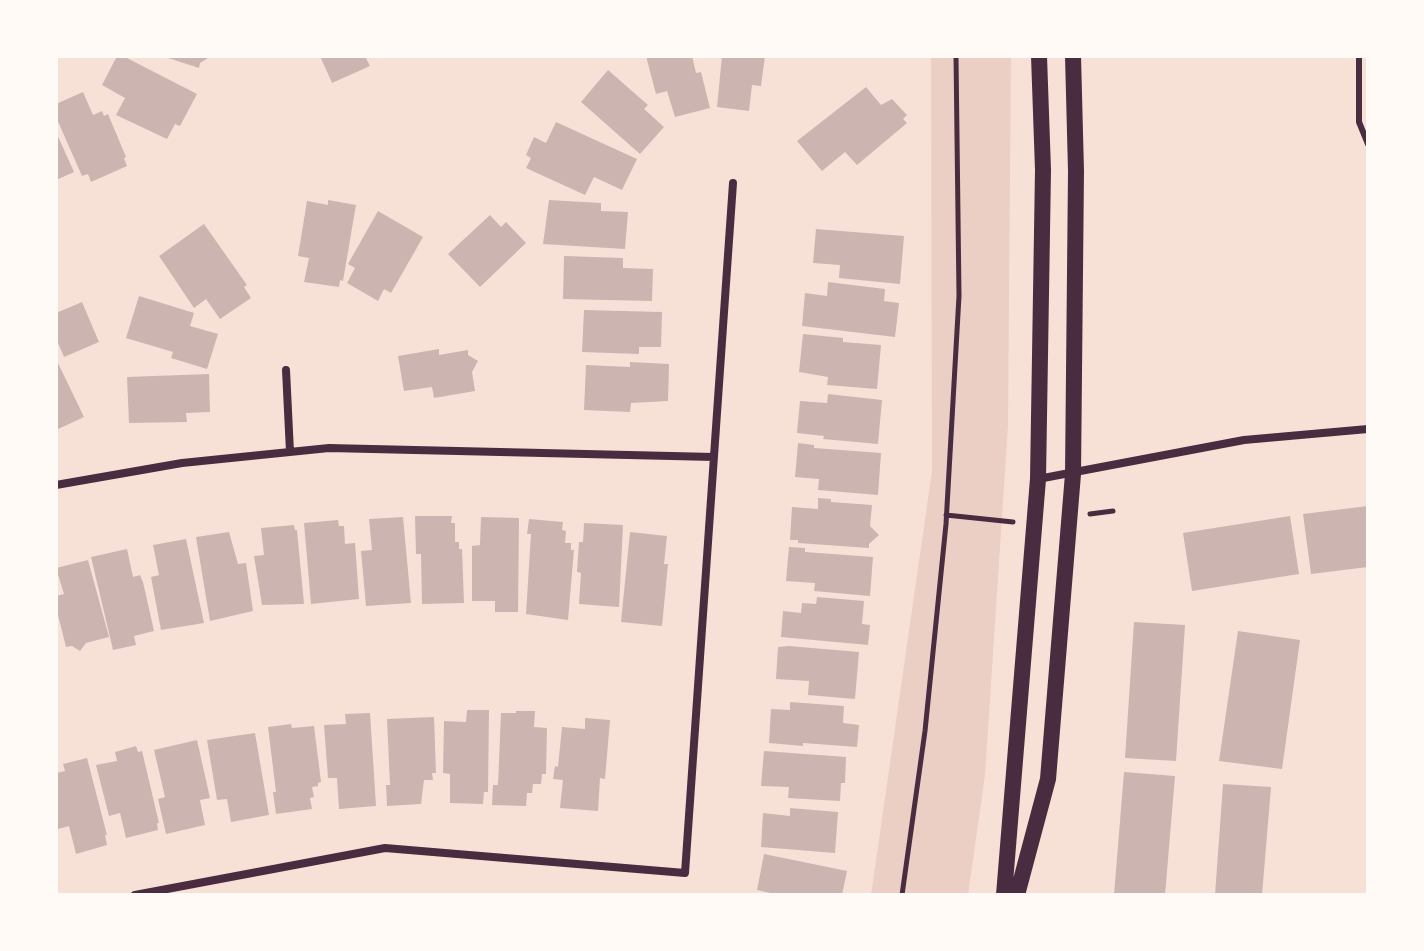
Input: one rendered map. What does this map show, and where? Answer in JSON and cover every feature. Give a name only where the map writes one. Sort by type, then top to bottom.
[{"type":"main road","points":[[1004,895],[1038,479],[1043,170],[1039,56]]},
{"type":"main road","points":[[1017,895],[1048,779],[1073,474],[1076,171],[1073,56]]},
{"type":"street","points":[[135,895],[385,848],[685,873],[733,183]]},
{"type":"street","points":[[286,370],[290,452]]},
{"type":"street","points":[[1038,479],[1244,440],[1368,429]]},
{"type":"street","points":[[56,485],[182,463],[329,448],[714,457]]},
{"type":"lane","points":[[1359,56],[1359,122],[1368,144]]},
{"type":"path","points":[[902,895],[925,731],[946,524],[959,296],[956,56]]},
{"type":"shaded area","points":[[931,56],[1011,56],[1008,426],[985,775],[968,895],[871,895],[932,471]]},
{"type":"building","points":[[117,56],[123,56],[197,94],[180,126],[175,124],[167,139],[116,115],[125,98],[102,85]]},
{"type":"building","points":[[162,56],[211,56],[200,63],[199,68]]},
{"type":"building","points":[[320,56],[365,56],[370,66],[332,83]]},
{"type":"building","points":[[646,56],[692,56],[696,73],[701,72],[710,108],[675,117],[667,91],[656,94]]},
{"type":"building","points":[[722,56],[765,56],[761,86],[752,85],[749,111],[717,107]]},
{"type":"building","points":[[608,70],[648,105],[644,109],[664,127],[640,154],[581,102]]},
{"type":"building","points":[[866,87],[881,105],[892,99],[907,115],[903,119],[907,123],[857,165],[845,152],[822,171],[797,141]]},
{"type":"building","points":[[83,92],[93,115],[102,111],[104,116],[108,114],[127,166],[91,182],[88,174],[82,176],[56,117],[56,104]]},
{"type":"building","points":[[556,122],[637,159],[622,190],[594,177],[585,195],[526,168],[531,158],[526,155],[534,137],[546,143]]},
{"type":"building","points":[[56,132],[74,172],[56,180]]},
{"type":"building","points":[[328,200],[356,205],[343,281],[340,280],[339,287],[304,282],[309,258],[298,256],[307,201],[328,205]]},
{"type":"building","points":[[549,200],[601,203],[601,211],[628,212],[625,249],[543,244]]},
{"type":"building","points":[[378,211],[423,237],[391,293],[384,289],[378,301],[347,283],[355,268],[348,264]]},
{"type":"building","points":[[490,215],[501,227],[506,222],[526,243],[480,287],[448,254]]},
{"type":"building","points":[[204,224],[247,285],[244,287],[251,298],[220,319],[206,299],[194,308],[159,256]]},
{"type":"building","points":[[816,229],[904,236],[900,284],[839,278],[840,265],[813,263]]},
{"type":"building","points":[[564,256],[623,258],[623,268],[653,269],[652,301],[563,299]]},
{"type":"building","points":[[828,282],[885,289],[884,301],[899,303],[895,337],[802,326],[805,293],[827,296]]},
{"type":"building","points":[[139,296],[194,313],[190,326],[218,334],[207,369],[171,358],[173,352],[126,338]]},
{"type":"building","points":[[82,302],[99,342],[64,357],[56,338],[56,313]]},
{"type":"building","points":[[584,310],[662,312],[661,347],[639,347],[639,354],[582,352]]},
{"type":"building","points":[[803,334],[881,345],[877,389],[827,385],[828,377],[799,372]]},
{"type":"building","points":[[439,349],[439,355],[468,350],[468,355],[478,361],[472,372],[475,391],[434,398],[432,387],[404,391],[398,356]]},
{"type":"building","points":[[56,359],[84,417],[56,430]]},
{"type":"building","points":[[630,362],[669,364],[668,401],[631,403],[630,412],[584,410],[586,365],[630,367]]},
{"type":"building","points":[[209,374],[210,412],[186,413],[187,422],[129,423],[127,377]]},
{"type":"building","points":[[828,394],[882,400],[878,444],[823,439],[824,436],[797,433],[800,401],[827,403]]},
{"type":"building","points":[[798,443],[814,445],[814,448],[881,453],[878,495],[818,490],[819,479],[795,477]]},
{"type":"building","points":[[818,498],[872,505],[870,526],[879,535],[869,544],[869,548],[790,540],[792,507],[818,509]]},
{"type":"building","points":[[1368,506],[1368,567],[1311,574],[1303,514]]},
{"type":"building","points":[[415,516],[452,516],[455,542],[459,542],[459,549],[462,549],[464,603],[422,604],[421,554],[416,554]]},
{"type":"building","points":[[1290,516],[1299,574],[1192,591],[1183,533]]},
{"type":"building","points":[[403,517],[411,603],[366,606],[361,551],[372,550],[369,519]]},
{"type":"building","points":[[481,517],[519,518],[518,612],[495,612],[495,601],[472,601],[472,546],[480,545]]},
{"type":"building","points":[[529,519],[563,522],[565,543],[571,543],[571,550],[574,550],[568,620],[526,614],[531,534],[527,534]]},
{"type":"building","points":[[338,520],[339,526],[344,526],[345,544],[355,543],[359,599],[311,604],[304,523]]},
{"type":"building","points":[[584,523],[623,525],[619,607],[579,604],[581,573],[577,572]]},
{"type":"building","points":[[294,525],[304,604],[262,605],[254,556],[264,555],[261,528]]},
{"type":"building","points":[[229,532],[238,564],[246,563],[253,611],[210,621],[196,537]]},
{"type":"building","points":[[630,532],[667,536],[664,564],[668,564],[662,626],[621,622]]},
{"type":"building","points":[[186,539],[204,623],[161,630],[151,577],[159,575],[153,545]]},
{"type":"building","points":[[789,547],[805,548],[805,552],[873,557],[870,596],[814,591],[815,583],[786,581]]},
{"type":"building","points":[[127,549],[133,577],[140,575],[143,582],[154,631],[134,636],[136,645],[113,650],[91,557]]},
{"type":"building","points":[[88,560],[109,637],[86,643],[80,651],[72,646],[66,647],[56,607],[56,596],[64,594],[56,568]]},
{"type":"building","points":[[817,597],[864,601],[862,624],[870,625],[868,645],[781,637],[783,611],[801,613],[802,603],[816,604]]},
{"type":"building","points":[[1134,622],[1185,625],[1176,761],[1125,758]]},
{"type":"building","points":[[1238,631],[1300,640],[1282,769],[1219,761]]},
{"type":"building","points":[[778,647],[859,652],[855,699],[808,695],[809,681],[776,679]]},
{"type":"building","points":[[790,702],[844,706],[843,723],[859,725],[857,747],[769,743],[771,709],[790,710]]},
{"type":"building","points":[[467,710],[489,710],[488,792],[484,792],[483,804],[450,803],[450,774],[443,773],[444,721],[466,722]]},
{"type":"building","points":[[535,711],[534,727],[547,728],[546,774],[542,774],[541,784],[533,784],[532,793],[527,793],[526,806],[492,805],[493,785],[498,785],[501,713]]},
{"type":"building","points":[[370,713],[376,806],[339,809],[337,778],[328,778],[324,725],[346,724],[345,714]]},
{"type":"building","points":[[434,717],[436,773],[432,773],[433,780],[424,780],[421,804],[387,806],[386,785],[390,785],[387,719]]},
{"type":"building","points":[[585,718],[610,720],[605,779],[600,778],[598,811],[560,808],[563,780],[553,779],[555,766],[558,767],[562,727],[585,729]]},
{"type":"building","points":[[291,724],[292,728],[314,726],[321,782],[312,787],[312,809],[276,814],[268,727]]},
{"type":"building","points":[[255,733],[269,815],[231,822],[227,799],[217,800],[207,740]]},
{"type":"building","points":[[197,740],[210,798],[200,800],[205,825],[166,834],[158,799],[165,797],[154,750]]},
{"type":"building","points":[[136,746],[138,752],[142,751],[159,823],[158,830],[126,838],[120,813],[109,816],[96,765],[117,761],[115,752]]},
{"type":"building","points":[[764,751],[846,757],[845,783],[841,783],[840,801],[788,798],[789,787],[761,786]]},
{"type":"building","points":[[87,758],[107,845],[76,854],[69,826],[58,829],[56,821],[56,773],[65,771],[63,764]]},
{"type":"building","points":[[1124,772],[1175,776],[1165,895],[1114,895]]},
{"type":"building","points":[[1223,784],[1271,787],[1262,895],[1215,895]]},
{"type":"building","points":[[790,808],[838,812],[835,853],[761,847],[763,813],[790,816]]},
{"type":"building","points":[[764,854],[847,871],[842,895],[779,895],[757,890]]}]
